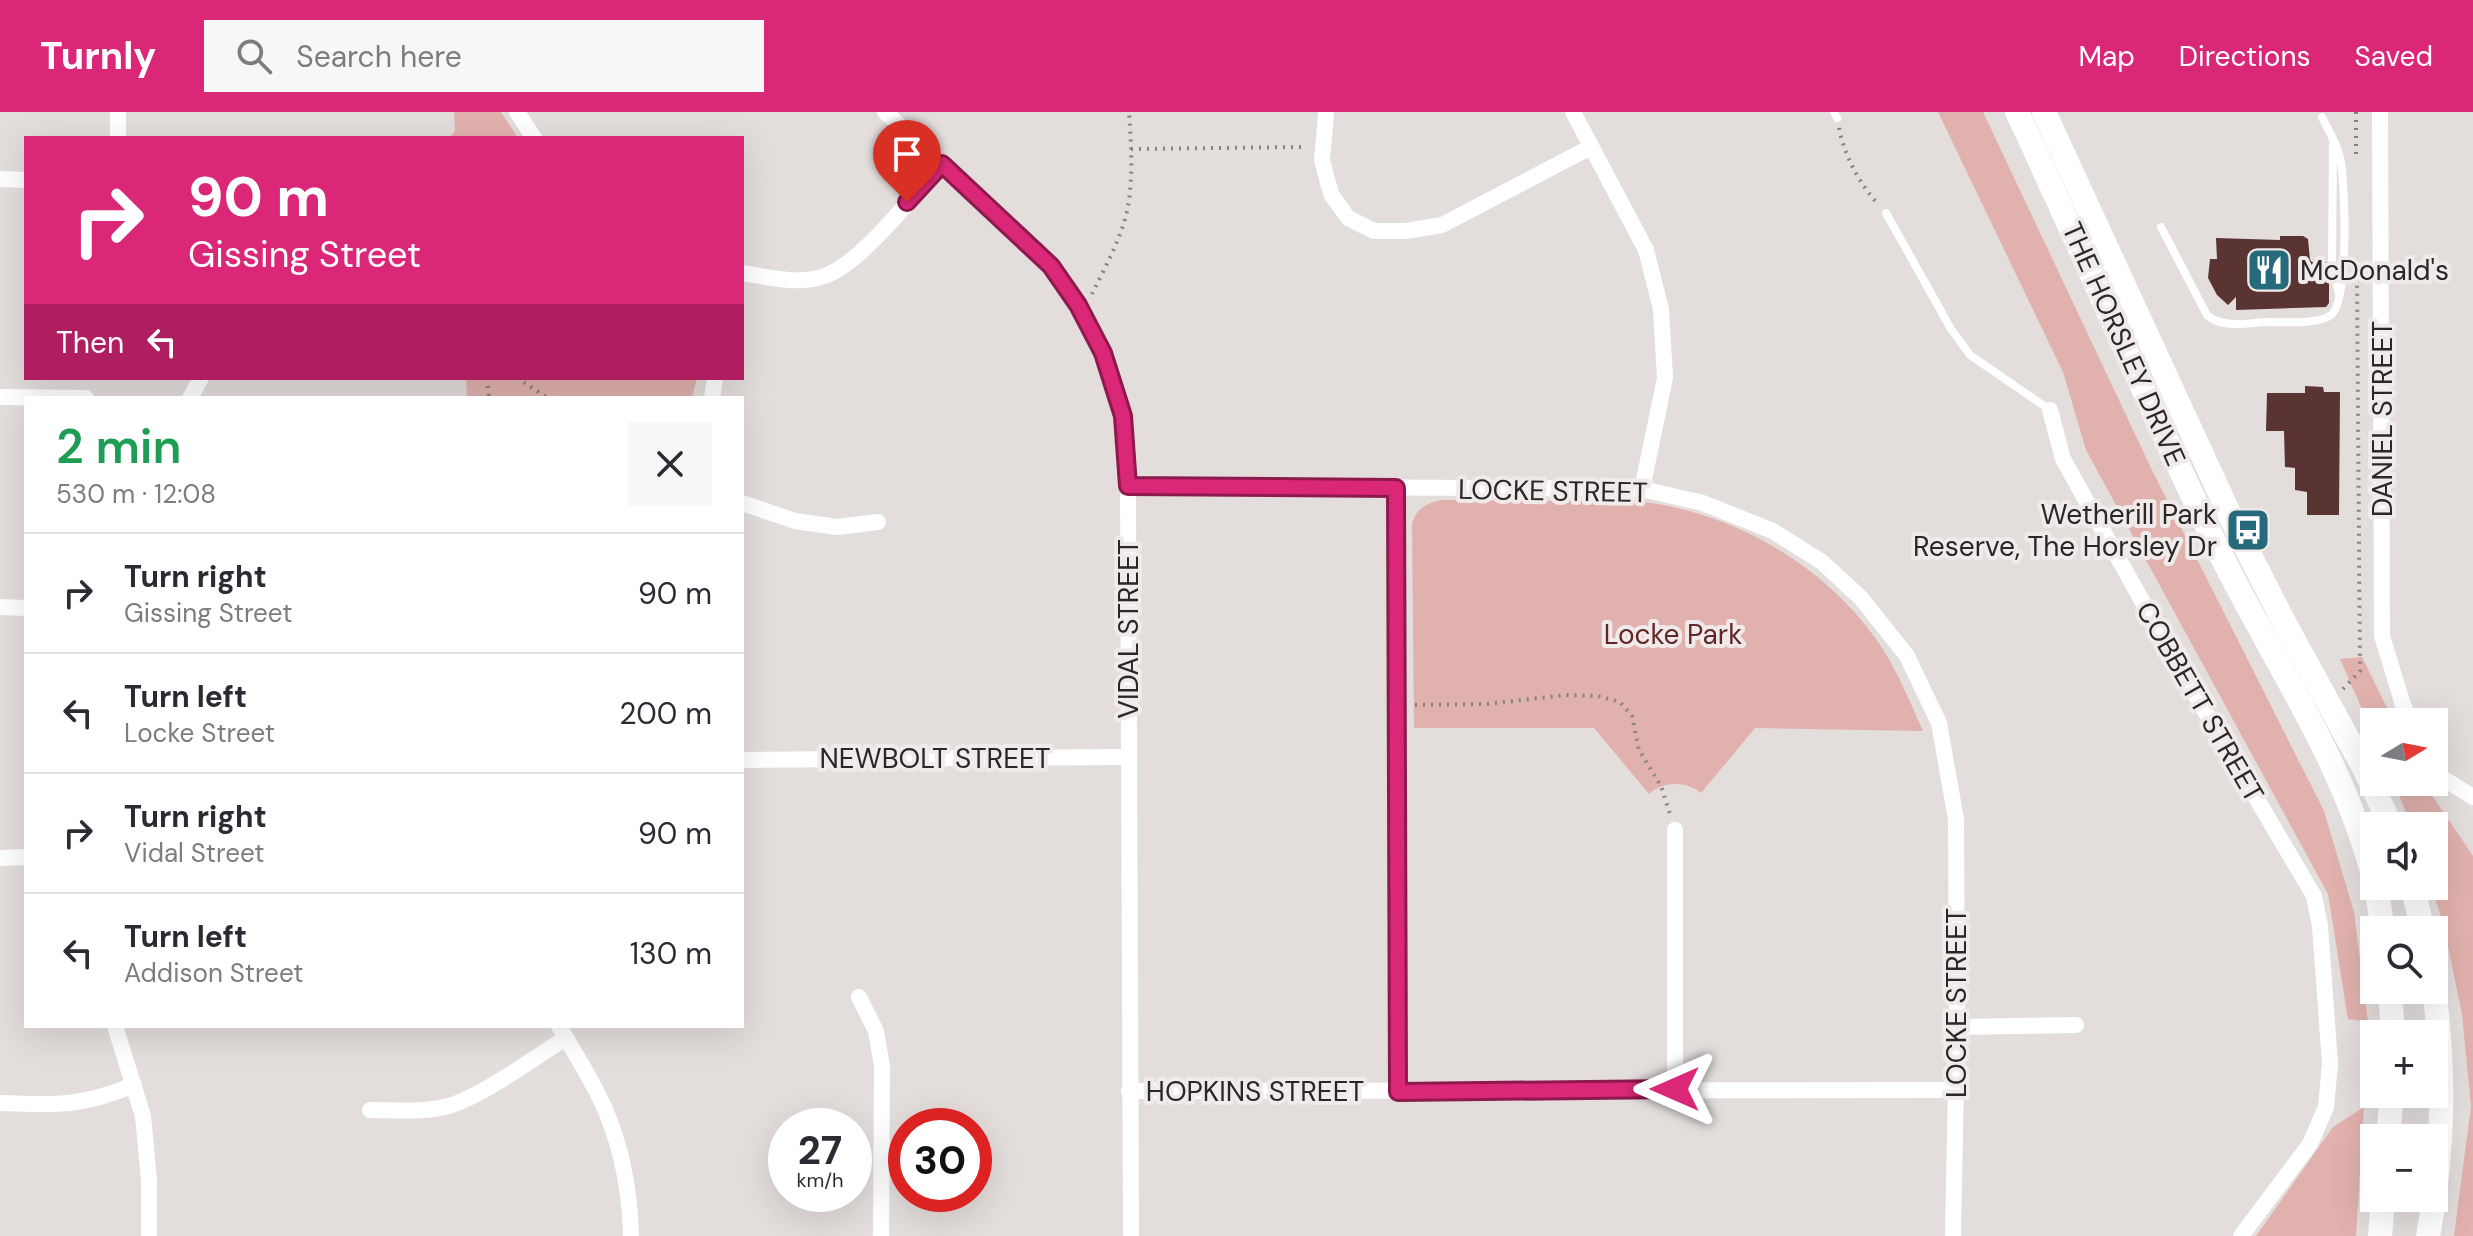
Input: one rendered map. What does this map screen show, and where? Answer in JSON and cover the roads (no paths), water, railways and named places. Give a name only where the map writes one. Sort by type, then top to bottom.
[{"type":"main road","name":"THE HORSLEY DRIVE","points":[[2017,112],[2217,548],[2326,749],[2360,833]]},
{"type":"main road","name":"THE HORSLEY DRIVE","points":[[2044,112],[2234,524],[2384,812]]},
{"type":"main road","points":[[2428,1236],[2442,1107],[2435,1004]]},
{"type":"main road","points":[[2376,1212],[2380,1236]]},
{"type":"street","points":[[118,112],[118,136]]},
{"type":"street","points":[[517,112],[533,136]]},
{"type":"street","name":"VIDAL STREET","points":[[885,112],[1051,266],[1083,313],[1103,353],[1123,416],[1128,486],[1131,1236]]},
{"type":"street","points":[[1573,112],[1646,250],[1661,309],[1665,378],[1642,489]]},
{"type":"street","name":"DANIEL STREET","points":[[2380,112],[2382,636],[2404,708]]},
{"type":"street","points":[[1326,115],[1322,160],[1331,194],[1348,218],[1374,231],[1406,231],[1442,225],[1591,147]]},
{"type":"street","points":[[744,273],[792,281],[826,276],[854,259],[942,164]]},
{"type":"street","points":[[0,179],[24,180]]},
{"type":"street","points":[[0,397],[24,397]]},
{"type":"street","name":"COBBETT STREET","points":[[2050,410],[2063,459],[2180,669],[2314,896],[2320,926],[2330,1064],[2326,1107],[2310,1144],[2241,1236]]},
{"type":"street","name":"LOCKE STREET","points":[[1128,486],[1642,489],[1703,503],[1773,531],[1822,562],[1861,598],[1907,656],[1939,723],[1956,819],[1957,1027],[1953,1236]]},
{"type":"street","points":[[1396,488],[1398,1092]]},
{"type":"street","points":[[744,504],[795,521],[837,527],[878,522]]},
{"type":"street","points":[[0,607],[24,608]]},
{"type":"street","name":"NEWBOLT STREET","points":[[744,760],[1127,757]]},
{"type":"street","points":[[2448,781],[2473,797]]},
{"type":"street","points":[[1675,830],[1675,1089]]},
{"type":"street","points":[[0,858],[24,857]]},
{"type":"street","points":[[859,997],[876,1031],[882,1066],[881,1236]]},
{"type":"street","points":[[1957,1027],[2076,1025]]},
{"type":"street","points":[[116,1028],[143,1116],[147,1146],[149,1236]]},
{"type":"street","points":[[370,1110],[423,1110],[469,1098],[562,1032],[607,1112],[623,1163],[631,1236]]},
{"type":"street","points":[[0,1103],[65,1105],[100,1100],[134,1085]]},
{"type":"street","name":"HOPKINS STREET","points":[[1129,1091],[1956,1090]]},
{"type":"lane","points":[[2161,227],[2207,315],[2213,320],[2227,323],[2318,320],[2331,316],[2339,304],[2343,277],[2343,184],[2341,159],[2322,117]]},
{"type":"lane","name":"COBBETT STREET","points":[[1886,213],[1951,329],[1970,355],[2050,410]]},
{"type":"place","name":"McDonald's","points":[[2269,270]]},
{"type":"place","name":"Wetherill Park Reserve, The Horsley Dr","points":[[2248,530]]},
{"type":"park label","name":"Locke Park","points":[[1673,634]]}]
